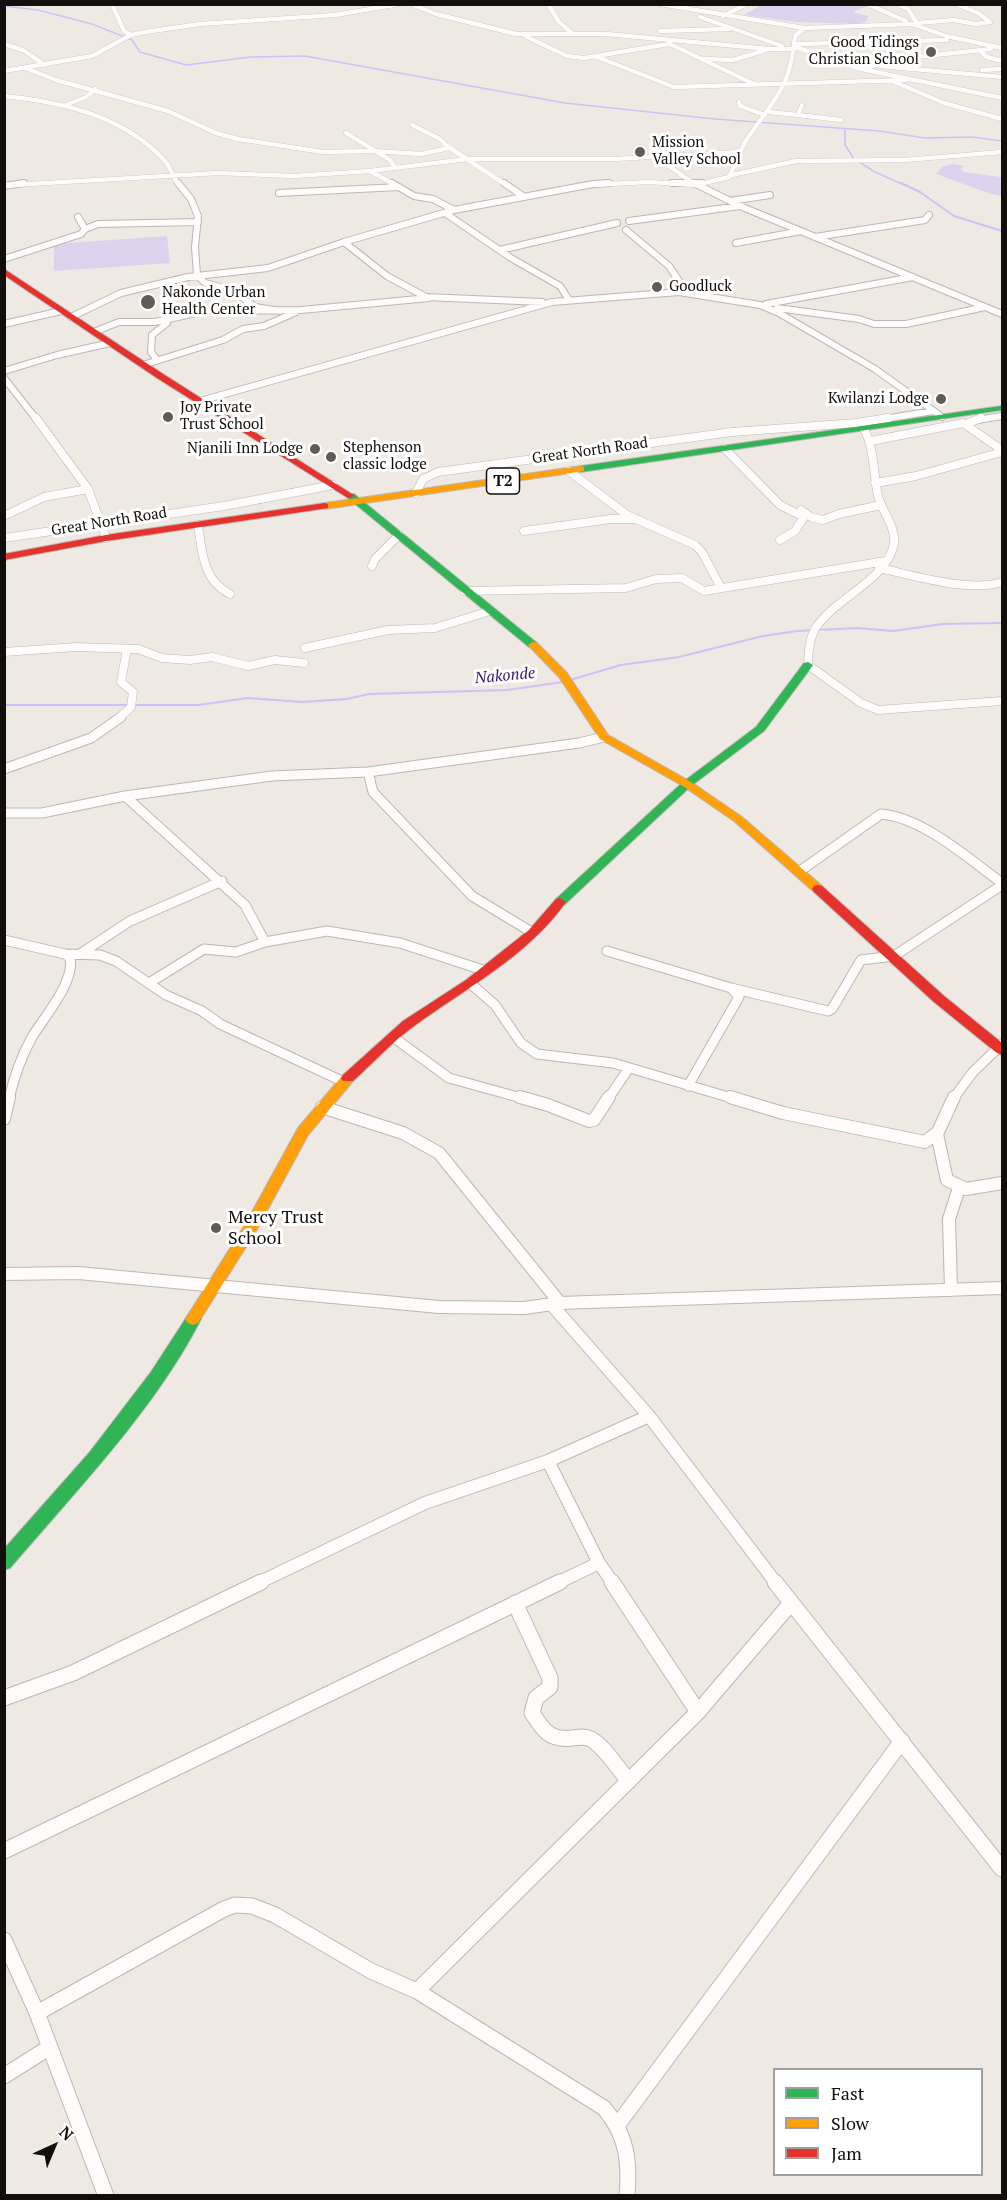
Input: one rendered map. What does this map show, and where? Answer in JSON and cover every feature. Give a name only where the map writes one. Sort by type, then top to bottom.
[{"type":"main road","points":[[4,271],[110,343],[359,501],[543,654],[563,675],[604,737],[687,784],[738,819],[800,871],[939,999],[1001,1047]]},
{"type":"main road","name":"Great North Road","points":[[4,557],[106,538],[725,448],[867,435],[937,414],[974,418],[1002,408]]},
{"type":"main road","points":[[4,1562],[54,1507],[133,1411],[251,1227],[303,1132],[322,1107],[344,1083],[408,1024],[470,983],[533,933],[567,894],[687,784],[760,729],[808,665]]},
{"type":"street","points":[[112,4],[117,10],[127,37]]},
{"type":"street","points":[[4,72],[98,54],[127,37],[200,24],[335,15],[400,4]]},
{"type":"street","points":[[411,4],[436,14],[516,34],[567,56],[597,57],[669,42]]},
{"type":"street","points":[[548,4],[559,22],[572,33]]},
{"type":"street","points":[[723,16],[747,4]]},
{"type":"street","points":[[898,4],[908,9],[915,24]]},
{"type":"street","points":[[662,5],[804,28],[915,24],[954,20],[976,24],[990,22],[978,13],[957,4]]},
{"type":"street","points":[[870,5],[960,40],[1000,47]]},
{"type":"street","points":[[699,17],[861,69],[1002,98]]},
{"type":"street","points":[[735,28],[659,31],[669,42],[757,86]]},
{"type":"street","points":[[732,175],[740,152],[778,99],[792,66],[795,34],[804,28]]},
{"type":"street","points":[[516,34],[572,33],[770,49],[960,40]]},
{"type":"street","points":[[4,44],[23,50],[45,65]]},
{"type":"street","points":[[861,69],[904,58],[1000,47]]},
{"type":"street","points":[[702,59],[733,60],[770,49]]},
{"type":"street","points":[[980,51],[987,57],[1000,61]]},
{"type":"street","points":[[597,57],[669,86],[757,86],[906,80]]},
{"type":"street","points":[[986,77],[985,70],[990,63],[1000,61]]},
{"type":"street","points":[[870,66],[1002,77]]},
{"type":"street","points":[[25,68],[56,80],[177,113],[229,137],[323,152],[374,151],[417,154],[449,148]]},
{"type":"street","points":[[931,71],[1002,69]]},
{"type":"street","points":[[891,81],[944,103],[1002,119]]},
{"type":"street","points":[[66,105],[86,97],[95,89]]},
{"type":"street","points":[[4,96],[36,98],[66,105],[123,127],[168,164],[173,176],[194,201],[198,222],[195,246],[197,276],[205,283],[232,290],[255,307],[280,311]]},
{"type":"street","points":[[739,102],[740,106],[766,113],[841,120]]},
{"type":"street","points":[[798,115],[802,105]]},
{"type":"street","points":[[412,125],[422,133],[432,134],[443,141],[449,148],[523,196]]},
{"type":"street","points":[[346,133],[390,160],[395,168]]},
{"type":"street","points":[[4,186],[36,182],[106,181],[218,173],[294,176],[370,171],[467,159],[656,157],[740,152]]},
{"type":"street","points":[[4,324],[66,314],[116,294],[197,276],[268,268],[344,242],[454,210],[523,196],[617,182],[696,185],[796,161],[905,160],[1002,152]]},
{"type":"street","points":[[656,157],[696,185],[740,206],[1002,314]]},
{"type":"street","points":[[370,171],[414,196],[433,199],[454,210]]},
{"type":"street","points":[[279,193],[399,187]]},
{"type":"street","points":[[730,201],[770,195]]},
{"type":"street","points":[[629,221],[740,206]]},
{"type":"street","points":[[445,213],[560,286],[569,300]]},
{"type":"street","points":[[815,237],[894,226],[927,219],[929,216]]},
{"type":"street","points":[[78,217],[85,229]]},
{"type":"street","points":[[4,259],[77,236],[85,229],[98,224],[198,222]]},
{"type":"street","points":[[500,250],[616,224]]},
{"type":"street","points":[[626,230],[655,251],[676,272],[687,293]]},
{"type":"street","points":[[736,243],[801,231]]},
{"type":"street","points":[[344,242],[395,281],[429,298]]},
{"type":"street","points":[[762,306],[913,277]]},
{"type":"street","points":[[94,332],[119,322],[146,323],[205,311],[302,310],[429,298],[552,302],[613,299],[667,292],[687,293],[762,306],[856,318],[874,324],[900,324],[986,307]]},
{"type":"street","points":[[200,401],[552,302]]},
{"type":"street","points":[[762,306],[805,326],[875,369],[937,414]]},
{"type":"street","points":[[143,364],[226,339],[243,329],[264,326],[302,310]]},
{"type":"street","points":[[157,360],[151,352],[152,335],[178,318]]},
{"type":"street","points":[[4,371],[59,356],[68,351],[110,343]]},
{"type":"street","points":[[4,378],[54,440],[88,489],[106,538]]},
{"type":"street","points":[[416,493],[423,479],[438,472],[732,432],[937,414]]},
{"type":"street","points":[[1002,416],[974,418],[916,432],[867,435],[875,483],[894,541],[886,561],[864,584],[819,623],[810,640],[808,665],[861,703],[879,710],[1002,701]]},
{"type":"street","points":[[875,483],[916,476],[1002,451],[974,418]]},
{"type":"street","points":[[905,423],[916,432]]},
{"type":"street","points":[[725,448],[780,505],[802,516],[804,520],[795,531],[780,540]]},
{"type":"street","points":[[994,455],[1002,461]]},
{"type":"street","points":[[569,471],[634,519],[670,532],[699,548],[720,588]]},
{"type":"street","points":[[4,538],[224,506],[333,485]]},
{"type":"street","points":[[4,516],[44,497],[88,489]]},
{"type":"street","points":[[780,505],[794,507],[811,517],[824,520],[839,514],[881,505]]},
{"type":"street","points":[[524,531],[611,519],[634,519]]},
{"type":"street","points":[[198,525],[206,572],[217,588],[230,594]]},
{"type":"street","points":[[372,566],[375,559],[399,535]]},
{"type":"street","points":[[465,591],[626,588],[656,579],[682,578],[700,590],[886,561]]},
{"type":"street","points":[[879,568],[955,583],[996,585],[1002,582]]},
{"type":"street","points":[[305,648],[388,630],[435,628],[490,611]]},
{"type":"street","points":[[4,652],[75,647],[142,650],[162,657],[190,660],[213,657],[248,666],[275,660],[304,663]]},
{"type":"street","points":[[4,769],[92,738],[128,712],[133,692],[121,682],[127,649]]},
{"type":"street","points":[[4,813],[42,813],[125,796],[272,776],[368,771],[579,743],[604,737]]},
{"type":"street","points":[[368,771],[369,783],[373,792],[472,896],[533,933]]},
{"type":"street","points":[[125,796],[222,881],[245,905],[265,942]]},
{"type":"street","points":[[607,951],[732,988],[828,1011],[832,1009],[858,962],[894,956],[1002,884],[912,821],[887,813],[881,814],[800,871]]},
{"type":"street","points":[[80,954],[102,936],[175,899],[222,881]]},
{"type":"street","points":[[149,983],[199,950],[236,952],[265,942],[308,933],[333,931],[399,943],[486,971]]},
{"type":"street","points":[[4,940],[65,954],[109,958],[125,965],[166,995],[202,1011],[220,1024],[344,1083]]},
{"type":"street","points":[[4,1119],[15,1073],[32,1038],[66,983],[72,968],[70,958],[65,954]]},
{"type":"street","points":[[470,983],[489,999],[521,1043],[542,1056],[597,1060],[783,1113],[925,1142],[937,1134],[949,1105],[959,1090],[1001,1047]]},
{"type":"street","points":[[688,1086],[739,997],[732,988]]},
{"type":"street","points":[[393,1037],[449,1078],[548,1105],[589,1120],[594,1120],[629,1068]]},
{"type":"street","points":[[322,1107],[403,1133],[439,1153],[556,1304],[649,1416],[791,1603],[1002,1869]]},
{"type":"street","points":[[937,1134],[947,1180],[966,1190],[1002,1184]]},
{"type":"street","points":[[951,1290],[949,1211],[959,1188]]},
{"type":"street","points":[[4,1274],[78,1274],[438,1307],[524,1308],[556,1304],[1002,1288]]},
{"type":"street","points":[[4,1698],[73,1673],[123,1650],[315,1554],[425,1503],[548,1461],[649,1416]]},
{"type":"street","points":[[548,1461],[599,1563],[698,1712]]},
{"type":"street","points":[[4,1851],[599,1563]]},
{"type":"street","points":[[417,1991],[698,1712],[791,1603]]},
{"type":"street","points":[[515,1604],[550,1678],[550,1687],[536,1698],[532,1713],[548,1735],[554,1738],[561,1740],[580,1737],[592,1741],[629,1781]]},
{"type":"street","points":[[619,2123],[902,1741]]},
{"type":"street","points":[[37,2013],[224,1909],[235,1905],[252,1906],[275,1915],[371,1971],[417,1991],[604,2108],[619,2123],[630,2166],[627,2196]]},
{"type":"street","points":[[4,1940],[37,2013],[106,2196]]},
{"type":"street","points":[[4,2076],[50,2047]]},
{"type":"shaded area","points":[[863,4],[868,6],[855,13],[869,16],[866,21],[858,24],[796,22],[744,15],[761,5]]},
{"type":"shaded area","points":[[951,164],[965,166],[961,168],[963,172],[1002,177],[1000,182],[1002,183],[1002,196],[936,174],[942,167]]},
{"type":"shaded area","points":[[167,236],[170,263],[54,271],[54,244]]},
{"type":"waterway","points":[[4,6],[38,10],[92,24],[132,40],[140,52],[186,65],[251,57],[305,56],[565,103],[715,119],[879,131],[925,138],[972,137],[1002,141]]},
{"type":"waterway","points":[[845,130],[845,145],[854,159]]},
{"type":"waterway","points":[[856,160],[875,172],[904,185]]},
{"type":"waterway","points":[[901,183],[920,192],[954,216],[1002,231]]},
{"type":"waterway","name":"Nakonde","points":[[4,705],[198,705],[248,698],[302,702],[347,699],[369,694],[507,690],[563,682],[621,665],[679,657],[763,636],[797,631],[857,628],[893,631],[943,624],[1002,623]]},
{"type":"traffic: fast","points":[[581,469],[1002,408]]},
{"type":"traffic: fast","points":[[351,496],[533,645]]},
{"type":"traffic: fast","points":[[560,902],[687,784],[760,729],[808,665]]},
{"type":"traffic: fast","points":[[4,1562],[95,1458],[157,1377],[193,1319]]},
{"type":"traffic: slow","points":[[325,506],[581,469]]},
{"type":"traffic: slow","points":[[533,645],[563,675],[604,737],[687,784],[738,819],[818,889]]},
{"type":"traffic: slow","points":[[193,1319],[251,1227],[303,1132],[348,1078]]},
{"type":"traffic: jam","points":[[4,271],[160,376],[351,496]]},
{"type":"traffic: jam","points":[[4,557],[106,538],[325,506]]},
{"type":"traffic: jam","points":[[818,889],[939,999],[1002,1050]]},
{"type":"traffic: jam","points":[[348,1078],[408,1024],[470,983],[533,933],[560,902]]},
{"type":"place","name":"Good Tidings Christian School","points":[[931,52]]},
{"type":"place","name":"Mission Valley School","points":[[640,152]]},
{"type":"place","name":"Goodluck","points":[[657,287]]},
{"type":"place","name":"Nakonde Urban Health Center","points":[[148,302]]},
{"type":"place","name":"Kwilanzi Lodge","points":[[941,399]]},
{"type":"place","name":"Joy Private Trust School","points":[[168,417]]},
{"type":"place","name":"Njanili Inn Lodge","points":[[315,449]]},
{"type":"place","name":"Stephenson classic lodge","points":[[331,457]]},
{"type":"place","name":"Mercy Trust School","points":[[216,1228]]}]
